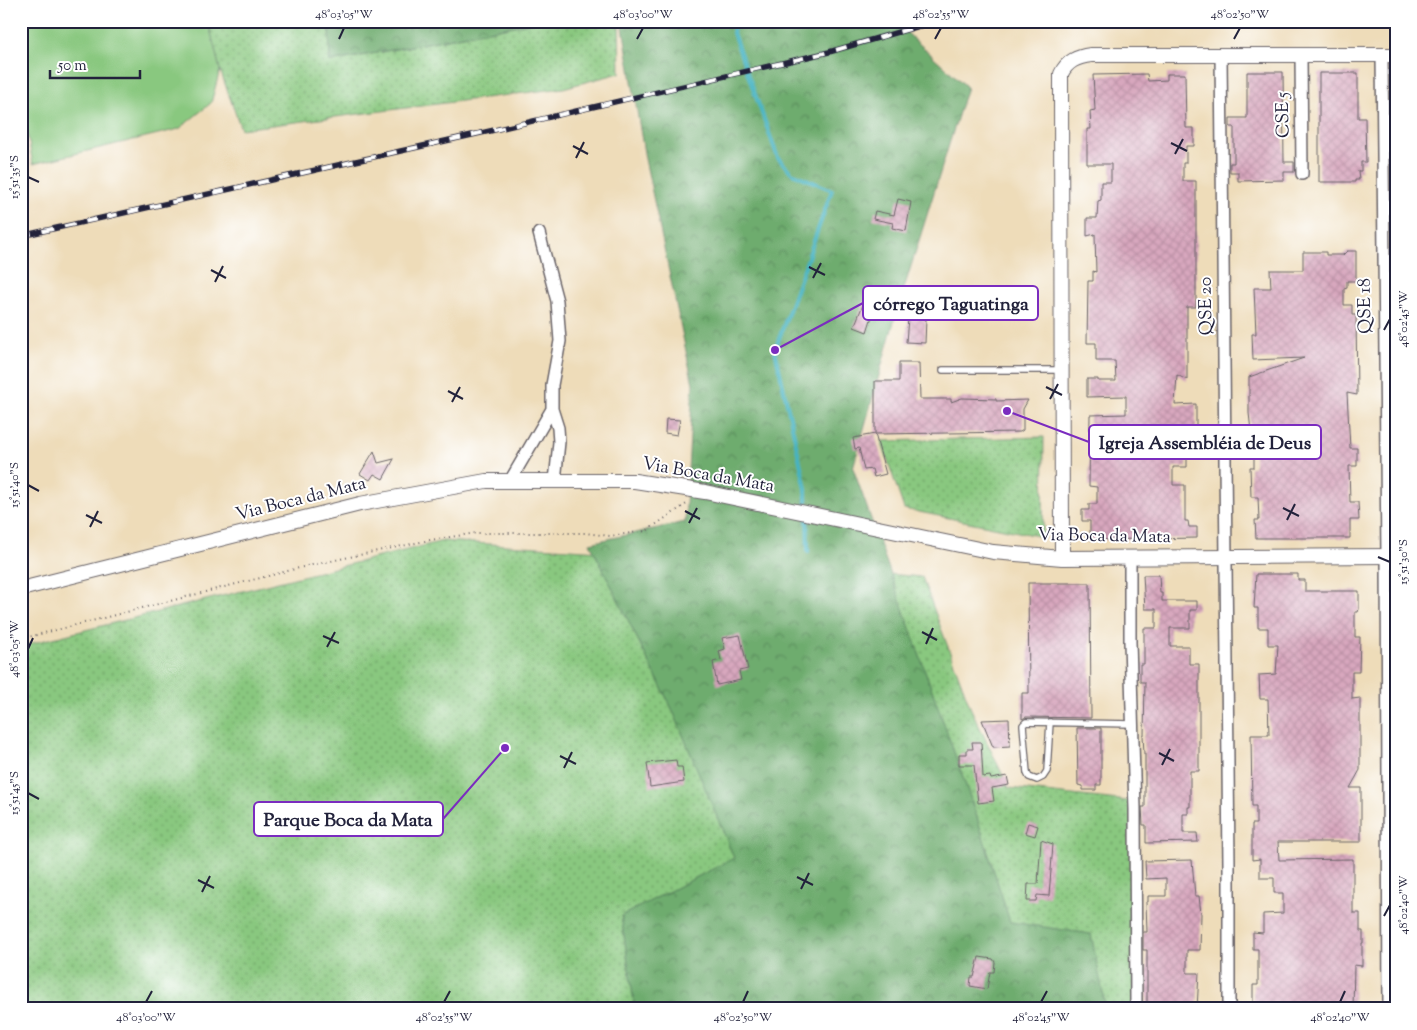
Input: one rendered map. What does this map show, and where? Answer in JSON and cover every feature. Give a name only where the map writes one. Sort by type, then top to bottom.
[{"type":"street","points":[[1062,558],[1061,74],[1064,68],[1075,58],[1091,55],[1389,55]]},
{"type":"street","name":"QSE 20","points":[[1221,55],[1229,1009]]},
{"type":"street","name":"CSE 5","points":[[1301,55],[1302,174]]},
{"type":"street","name":"QSE 18","points":[[1389,55],[1391,556],[1389,1009]]},
{"type":"street","points":[[539,233],[557,301],[560,341],[552,385],[552,409],[558,428],[559,442],[555,481]]},
{"type":"street","points":[[510,481],[552,409]]},
{"type":"street","name":"Via Boca da Mata","points":[[21,588],[360,504],[486,480],[635,481],[705,492],[904,535],[993,552],[1062,558],[1391,556]]},
{"type":"street","points":[[1130,557],[1130,642],[1136,809],[1136,1009]]},
{"type":"lane","points":[[944,370],[1062,370]]},
{"type":"lane","points":[[1050,722],[1047,771],[1044,777],[1037,780],[1029,777],[1026,773],[1023,725],[1026,722],[1050,722],[1133,724]]},
{"type":"path","points":[[21,639],[307,566],[430,540],[476,533],[610,536],[646,531],[705,492]]},
{"type":"green space","points":[[21,21],[208,21],[220,70],[211,103],[179,129],[33,164],[21,101]]},
{"type":"green space","points":[[208,21],[329,21],[330,62],[539,21],[619,21],[620,73],[563,88],[241,129],[220,70]]},
{"type":"green space","points":[[329,21],[539,21],[330,62]]},
{"type":"green space","points":[[622,21],[894,21],[967,87],[897,311],[853,468],[975,811],[1010,922],[1091,934],[1106,1009],[635,1009],[621,916],[734,858],[673,711],[590,543],[685,522],[693,384],[645,159]]},
{"type":"green space","points":[[1044,437],[1043,537],[904,509],[881,441]]},
{"type":"green space","points":[[443,541],[680,556],[922,577],[971,709],[1009,788],[1137,802],[1136,1009],[21,1009],[21,646]]},
{"type":"building","points":[[1247,72],[1283,72],[1284,162],[1294,162],[1294,172],[1284,172],[1284,180],[1238,181],[1238,172],[1230,172],[1230,163],[1234,163],[1234,127],[1230,127],[1230,118],[1247,118]]},
{"type":"building","points":[[1319,73],[1358,73],[1358,118],[1365,118],[1366,162],[1361,162],[1361,171],[1358,171],[1359,180],[1355,180],[1355,182],[1319,182]]},
{"type":"building","points":[[1147,74],[1148,81],[1167,80],[1167,74],[1185,74],[1186,128],[1194,128],[1194,146],[1186,146],[1186,163],[1183,163],[1183,181],[1196,181],[1196,307],[1187,307],[1187,380],[1177,375],[1175,405],[1196,404],[1196,450],[1187,449],[1187,467],[1173,467],[1173,485],[1185,485],[1185,521],[1188,521],[1189,527],[1197,527],[1197,538],[1090,540],[1090,521],[1082,521],[1082,510],[1089,510],[1089,504],[1097,504],[1097,487],[1089,486],[1090,415],[1126,414],[1126,396],[1087,397],[1087,379],[1116,381],[1115,361],[1096,361],[1096,343],[1087,343],[1088,281],[1093,281],[1093,271],[1096,272],[1095,234],[1087,236],[1087,218],[1097,218],[1098,201],[1101,200],[1101,182],[1111,182],[1111,164],[1087,164],[1087,129],[1091,129],[1090,111],[1095,110],[1093,75]]},
{"type":"building","points":[[898,199],[911,202],[906,231],[892,228],[893,223],[873,219],[875,211],[894,215]]},
{"type":"building","points":[[1347,251],[1356,251],[1356,281],[1347,281],[1347,287],[1344,288],[1344,305],[1352,305],[1352,315],[1356,315],[1357,395],[1347,393],[1350,448],[1357,448],[1357,466],[1349,466],[1350,502],[1358,502],[1359,520],[1350,520],[1350,538],[1256,538],[1255,520],[1259,520],[1258,497],[1251,497],[1250,467],[1254,467],[1254,447],[1249,447],[1249,431],[1251,431],[1249,377],[1304,358],[1253,360],[1252,334],[1256,334],[1254,288],[1271,288],[1270,270],[1303,270],[1303,252],[1326,252],[1326,255],[1343,255]]},
{"type":"building","points":[[864,302],[875,307],[867,332],[854,327]]},
{"type":"building","points":[[908,318],[926,319],[925,343],[906,342]]},
{"type":"building","points":[[899,363],[919,363],[920,399],[951,399],[951,402],[962,398],[996,399],[996,401],[1028,400],[1023,409],[1023,430],[1020,432],[875,434],[875,381],[899,381]]},
{"type":"building","points":[[666,419],[680,420],[677,435],[665,433]]},
{"type":"building","points":[[875,434],[886,474],[874,477],[872,469],[864,470],[859,448],[855,449],[853,438]]},
{"type":"building","points":[[374,451],[378,463],[394,459],[383,479],[374,474],[370,480],[360,474]]},
{"type":"building","points":[[1256,574],[1298,574],[1298,580],[1305,580],[1305,591],[1359,591],[1359,609],[1358,612],[1355,612],[1355,637],[1360,637],[1359,672],[1352,672],[1352,699],[1360,698],[1360,770],[1350,788],[1361,788],[1361,842],[1278,842],[1279,860],[1353,859],[1353,913],[1360,913],[1360,931],[1363,931],[1363,943],[1362,966],[1354,965],[1353,1009],[1279,1009],[1279,1003],[1253,1003],[1253,985],[1258,985],[1258,949],[1253,949],[1253,932],[1263,933],[1263,914],[1283,913],[1283,893],[1274,893],[1274,878],[1260,878],[1260,859],[1252,860],[1252,824],[1256,824],[1256,806],[1252,806],[1251,735],[1269,735],[1268,699],[1260,699],[1259,675],[1276,674],[1278,645],[1268,645],[1268,628],[1258,628],[1258,608],[1254,608]]},
{"type":"building","points":[[1143,575],[1159,575],[1162,601],[1197,601],[1197,610],[1190,610],[1190,628],[1170,628],[1170,646],[1189,646],[1189,664],[1199,664],[1199,771],[1190,771],[1190,807],[1188,807],[1188,814],[1183,814],[1183,833],[1197,833],[1198,842],[1146,843],[1146,825],[1143,825],[1142,807],[1145,807],[1143,735],[1145,682],[1140,682],[1140,664],[1144,664],[1144,628],[1156,628],[1156,609],[1145,609]]},
{"type":"building","points":[[1028,583],[1090,583],[1091,718],[1026,717],[1022,719],[1022,693],[1029,693]]},
{"type":"building","points":[[740,635],[748,669],[739,671],[741,680],[717,685],[713,662],[721,660],[719,651],[725,649],[722,638]]},
{"type":"building","points":[[1009,719],[1010,746],[993,747],[982,720]]},
{"type":"building","points":[[1077,728],[1101,728],[1101,785],[1096,785],[1096,790],[1083,790],[1083,786],[1078,785]]},
{"type":"building","points":[[972,742],[981,742],[983,777],[990,776],[991,779],[1007,776],[1009,785],[992,788],[994,801],[978,803],[974,765],[959,765],[959,754],[967,754],[967,749],[973,749]]},
{"type":"building","points":[[676,760],[677,767],[682,767],[684,782],[650,787],[647,763]]},
{"type":"building","points":[[1028,823],[1038,826],[1035,836],[1025,833]]},
{"type":"building","points":[[1041,840],[1053,844],[1049,896],[1037,895],[1036,901],[1027,901],[1028,884],[1038,884]]},
{"type":"building","points":[[1192,860],[1195,896],[1199,896],[1201,914],[1200,950],[1187,950],[1187,973],[1199,973],[1197,1009],[1147,1009],[1147,950],[1143,950],[1143,932],[1147,932],[1146,902],[1148,902],[1148,896],[1166,896],[1166,878],[1146,879],[1145,861]]},
{"type":"building","points":[[979,957],[993,959],[995,962],[994,972],[990,972],[987,989],[970,986],[971,977],[974,977]]},
{"type":"waterway","points":[[735,21],[733,33],[778,158],[792,173],[832,190],[775,350],[806,489],[806,509]]},
{"type":"waterway","points":[[807,516],[808,552]]},
{"type":"railway","points":[[21,236],[490,131],[829,52],[937,21]]},
{"type":"place","name":"córrego Taguatinga","points":[[775,350]]},
{"type":"place","name":"Igreja Assembléia de Deus","points":[[1007,411]]},
{"type":"place","name":"Parque Boca da Mata","points":[[505,748]]}]
